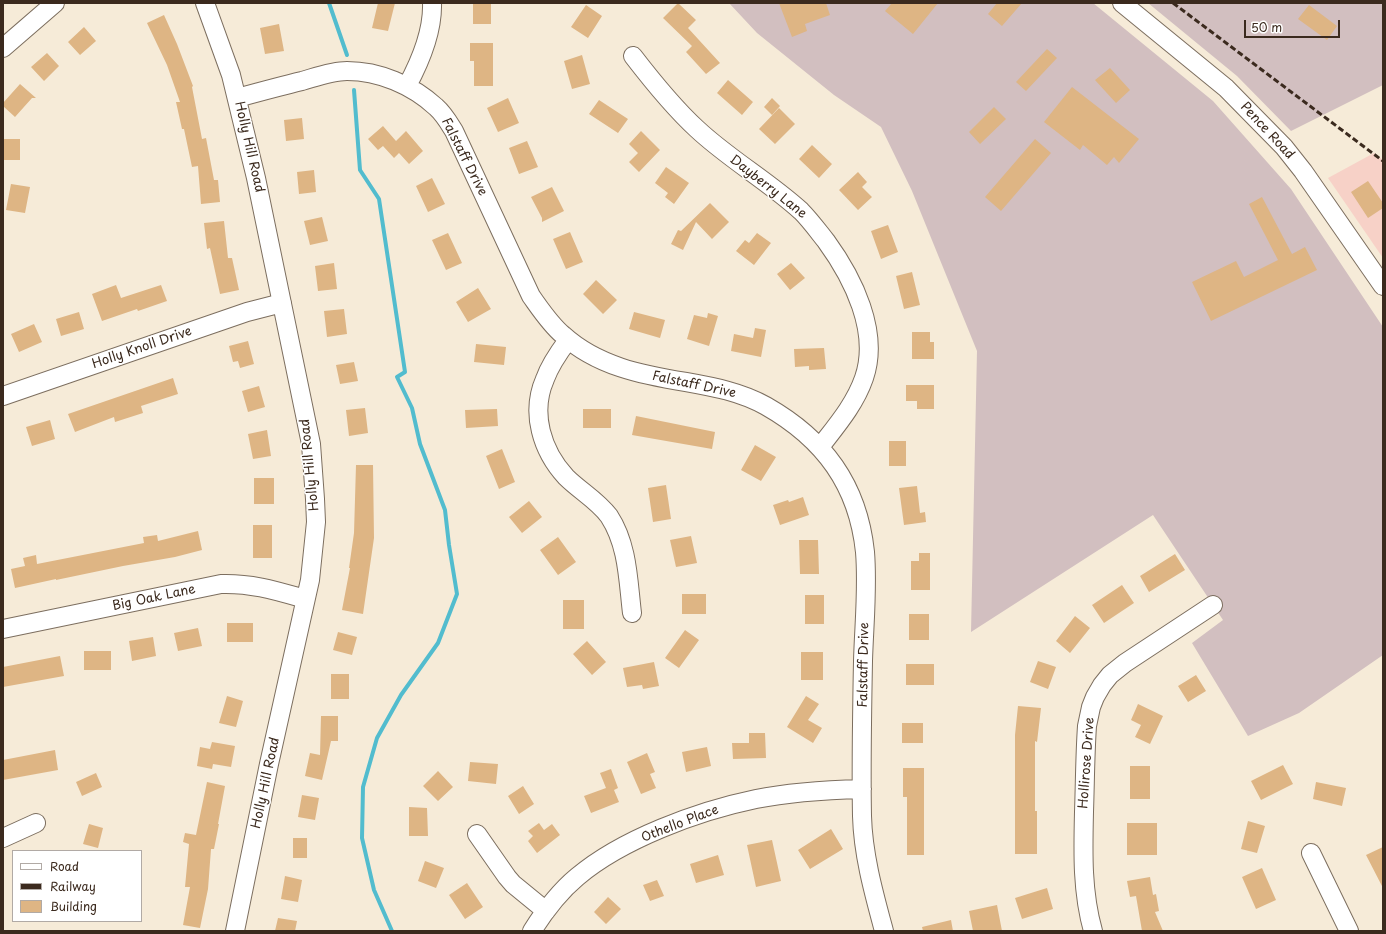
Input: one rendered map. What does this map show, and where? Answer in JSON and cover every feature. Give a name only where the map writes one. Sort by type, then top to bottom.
[{"type":"street","points":[[3,48],[55,3]]},
{"type":"street","name":"Holly Hill Road","points":[[205,3],[237,98],[256,178],[311,444],[314,472],[316,522],[310,580],[269,764],[235,931]]},
{"type":"street","points":[[407,86],[424,48],[430,25],[432,3]]},
{"type":"street","name":"Pence Road","points":[[1122,3],[1226,88],[1284,147],[1303,171],[1383,286]]},
{"type":"street","name":"Dayberry Lane","points":[[633,56],[667,98],[697,129],[727,155],[789,200],[802,212],[815,226],[838,258],[852,282],[865,319],[868,338],[868,358],[864,377],[856,396],[846,413],[820,447]]},
{"type":"street","name":"Falstaff Drive","points":[[237,98],[320,76],[346,71],[369,73],[407,86],[436,107],[454,131],[532,296],[546,317],[568,340],[583,350],[620,368],[646,375],[719,388],[739,394],[762,404],[806,433],[834,464],[854,504],[865,550],[866,572],[862,789],[864,840],[868,869],[884,931]]},
{"type":"street","name":"Holly Knoll Drive","points":[[3,396],[240,315],[282,303]]},
{"type":"street","points":[[568,340],[544,379],[541,392],[539,418],[542,435],[547,450],[555,463],[568,478],[602,508],[616,530],[625,555],[632,613]]},
{"type":"street","name":"Big Oak Lane","points":[[3,629],[222,584],[239,583],[263,587],[306,599]]},
{"type":"street","name":"Hollirose Drive","points":[[1093,931],[1085,891],[1083,859],[1086,734],[1091,707],[1102,685],[1110,675],[1125,663],[1213,605]]},
{"type":"street","name":"Othello Place","points":[[532,931],[560,893],[576,877],[626,845],[670,825],[702,813],[756,799],[815,791],[862,789]]},
{"type":"street","points":[[3,838],[36,823]]},
{"type":"street","points":[[477,834],[513,884],[546,911]]},
{"type":"street","points":[[1311,853],[1349,931]]},
{"type":"shaded area","points":[[729,3],[1093,3],[1213,101],[1291,189],[1383,327],[1383,655],[1299,713],[1248,736],[1192,643],[1223,620],[1153,515],[971,632],[977,351],[912,191],[881,127],[834,95],[757,33]]},
{"type":"shaded area","points":[[1148,3],[1383,3],[1383,85],[1291,131],[1237,76]]},
{"type":"shaded area","points":[[1374,153],[1383,160],[1383,258],[1328,178]]},
{"type":"building","points":[[378,3],[395,3],[388,31],[372,28]]},
{"type":"building","points":[[473,3],[491,3],[491,24],[473,24]]},
{"type":"building","points":[[678,3],[696,20],[688,28],[720,63],[706,74],[686,52],[692,46],[663,18]]},
{"type":"building","points":[[779,3],[826,3],[830,15],[805,24],[807,31],[792,37]]},
{"type":"building","points":[[892,3],[938,3],[913,34],[885,11]]},
{"type":"building","points":[[997,3],[1022,3],[1002,26],[988,14]]},
{"type":"building","points":[[586,5],[602,16],[588,38],[571,27]]},
{"type":"building","points":[[1309,5],[1337,26],[1327,40],[1298,19]]},
{"type":"building","points":[[164,15],[193,86],[202,139],[206,138],[214,180],[218,180],[220,202],[201,204],[198,166],[192,167],[184,129],[182,129],[176,102],[180,102],[167,65],[147,23]]},
{"type":"building","points":[[279,24],[284,51],[265,54],[260,28]]},
{"type":"building","points":[[84,27],[96,41],[80,55],[68,42]]},
{"type":"building","points":[[470,43],[493,43],[493,86],[474,86],[474,61],[470,61]]},
{"type":"building","points":[[1047,49],[1057,58],[1026,91],[1016,82]]},
{"type":"building","points":[[47,53],[59,66],[44,81],[31,67]]},
{"type":"building","points":[[582,55],[590,84],[572,89],[564,61]]},
{"type":"building","points":[[1110,68],[1130,90],[1116,103],[1095,80]]},
{"type":"building","points":[[728,80],[753,102],[742,115],[717,93]]},
{"type":"building","points":[[20,84],[36,98],[32,98],[15,117],[3,106],[3,103]]},
{"type":"building","points":[[1072,87],[1139,139],[1119,163],[1114,157],[1107,165],[1083,145],[1080,150],[1044,122]]},
{"type":"building","points":[[508,98],[519,123],[498,132],[487,108]]},
{"type":"building","points":[[772,98],[780,106],[772,115],[764,107]]},
{"type":"building","points":[[599,100],[628,119],[618,133],[589,114]]},
{"type":"building","points":[[994,107],[1006,119],[980,144],[969,132]]},
{"type":"building","points":[[779,108],[795,124],[775,144],[759,129]]},
{"type":"building","points":[[302,118],[304,139],[286,141],[284,120]]},
{"type":"building","points":[[383,126],[396,141],[406,131],[423,151],[409,164],[399,153],[394,158],[383,146],[378,150],[368,139]]},
{"type":"building","points":[[641,131],[660,150],[639,172],[629,162],[638,153],[629,144]]},
{"type":"building","points":[[4,139],[20,139],[20,160],[4,160]]},
{"type":"building","points":[[1035,139],[1051,153],[1001,211],[985,197]]},
{"type":"building","points":[[527,141],[538,167],[519,174],[509,148]]},
{"type":"building","points":[[812,145],[832,164],[819,178],[799,159]]},
{"type":"building","points":[[666,167],[689,183],[674,204],[665,197],[668,193],[655,183]]},
{"type":"building","points":[[314,170],[316,192],[299,194],[297,172]]},
{"type":"building","points":[[858,172],[867,182],[862,187],[872,197],[858,210],[839,190]]},
{"type":"building","points":[[432,178],[445,204],[428,212],[416,186]]},
{"type":"building","points":[[1368,181],[1383,203],[1383,208],[1368,218],[1351,192]]},
{"type":"building","points":[[11,184],[30,187],[25,213],[6,210]]},
{"type":"building","points":[[552,187],[564,211],[542,222],[542,218],[531,197]]},
{"type":"building","points":[[1262,197],[1292,254],[1305,247],[1317,270],[1211,321],[1192,282],[1236,261],[1244,277],[1278,260],[1249,204]]},
{"type":"building","points":[[710,203],[729,222],[712,239],[696,222],[683,250],[671,244],[678,230],[681,231]]},
{"type":"building","points":[[322,217],[328,241],[310,245],[304,221]]},
{"type":"building","points":[[224,221],[228,258],[232,258],[239,290],[220,294],[210,248],[207,249],[204,223]]},
{"type":"building","points":[[888,225],[898,252],[881,259],[871,231]]},
{"type":"building","points":[[570,232],[583,262],[566,269],[553,239]]},
{"type":"building","points":[[448,233],[462,263],[446,270],[432,240]]},
{"type":"building","points":[[757,233],[771,243],[754,265],[736,251],[745,240],[749,243]]},
{"type":"building","points":[[334,263],[337,289],[318,291],[315,266]]},
{"type":"building","points":[[791,263],[805,278],[790,290],[777,274]]},
{"type":"building","points":[[912,272],[920,305],[904,309],[896,276]]},
{"type":"building","points":[[596,280],[617,300],[603,314],[583,294]]},
{"type":"building","points":[[116,285],[121,298],[161,285],[167,301],[102,321],[92,294]]},
{"type":"building","points":[[478,288],[491,309],[468,322],[456,302]]},
{"type":"building","points":[[344,309],[347,334],[327,337],[324,311]]},
{"type":"building","points":[[79,312],[84,329],[61,336],[56,319]]},
{"type":"building","points":[[634,312],[665,320],[660,338],[629,329]]},
{"type":"building","points":[[708,313],[718,316],[709,346],[687,339],[694,315],[707,318]]},
{"type":"building","points":[[34,324],[42,342],[19,352],[11,334]]},
{"type":"building","points":[[755,328],[766,330],[761,357],[731,351],[734,334],[753,338]]},
{"type":"building","points":[[912,332],[930,332],[930,342],[934,342],[934,359],[912,359]]},
{"type":"building","points":[[248,341],[254,364],[240,368],[238,361],[233,362],[229,346]]},
{"type":"building","points":[[476,344],[506,347],[504,365],[474,362]]},
{"type":"building","points":[[824,348],[826,369],[809,370],[809,366],[795,367],[794,349]]},
{"type":"building","points":[[354,362],[358,381],[340,384],[336,365]]},
{"type":"building","points":[[173,378],[178,394],[141,406],[143,413],[115,422],[114,417],[75,432],[68,414]]},
{"type":"building","points":[[906,385],[934,385],[934,409],[917,409],[917,401],[906,401]]},
{"type":"building","points":[[259,386],[265,407],[248,412],[242,391]]},
{"type":"building","points":[[365,408],[368,433],[349,436],[346,410]]},
{"type":"building","points":[[497,409],[498,426],[466,428],[465,410]]},
{"type":"building","points":[[583,409],[611,409],[611,428],[583,428]]},
{"type":"building","points":[[636,416],[715,432],[712,449],[632,435]]},
{"type":"building","points":[[50,420],[55,439],[32,446],[26,427]]},
{"type":"building","points":[[267,430],[271,456],[253,459],[248,434]]},
{"type":"building","points":[[889,441],[906,441],[906,466],[889,466]]},
{"type":"building","points":[[755,445],[776,457],[761,481],[741,470]]},
{"type":"building","points":[[502,449],[515,482],[499,489],[486,456]]},
{"type":"building","points":[[356,465],[373,465],[374,538],[363,614],[342,610],[350,568],[354,533]]},
{"type":"building","points":[[254,478],[274,478],[274,504],[254,504]]},
{"type":"building","points":[[666,485],[671,519],[653,522],[648,488]]},
{"type":"building","points":[[917,486],[920,513],[925,512],[926,522],[904,525],[899,488]]},
{"type":"building","points":[[803,497],[809,515],[780,525],[773,505],[788,500],[789,502]]},
{"type":"building","points":[[529,501],[542,517],[522,533],[509,517]]},
{"type":"building","points":[[253,525],[272,525],[272,558],[253,558]]},
{"type":"building","points":[[198,531],[202,550],[175,557],[15,588],[11,569],[25,566],[23,558],[36,555],[37,564],[144,543],[143,537],[157,535],[158,541]]},
{"type":"building","points":[[691,536],[697,563],[676,567],[670,540]]},
{"type":"building","points":[[558,537],[576,562],[558,575],[540,550]]},
{"type":"building","points":[[799,540],[818,540],[819,574],[800,574]]},
{"type":"building","points":[[919,553],[930,553],[930,590],[911,590],[911,561],[919,561]]},
{"type":"building","points":[[1175,554],[1185,570],[1149,592],[1140,576]]},
{"type":"building","points":[[1122,585],[1134,603],[1104,623],[1092,605]]},
{"type":"building","points":[[682,594],[706,594],[706,614],[682,614]]},
{"type":"building","points":[[805,595],[824,595],[824,624],[805,624]]},
{"type":"building","points":[[563,600],[584,600],[584,629],[563,629]]},
{"type":"building","points":[[909,614],[929,614],[929,640],[909,640]]},
{"type":"building","points":[[1075,616],[1090,628],[1070,653],[1056,641]]},
{"type":"building","points":[[227,623],[253,623],[253,642],[227,642]]},
{"type":"building","points":[[198,628],[202,646],[178,651],[174,633]]},
{"type":"building","points":[[685,630],[699,640],[679,668],[665,658]]},
{"type":"building","points":[[338,632],[357,637],[352,655],[333,650]]},
{"type":"building","points":[[153,637],[156,656],[132,661],[129,641]]},
{"type":"building","points":[[587,641],[606,662],[592,675],[573,654]]},
{"type":"building","points":[[84,651],[111,651],[111,670],[84,670]]},
{"type":"building","points":[[801,652],[823,652],[823,680],[801,680]]},
{"type":"building","points":[[60,656],[64,676],[3,687],[3,667]]},
{"type":"building","points":[[1038,661],[1056,667],[1048,689],[1030,682]]},
{"type":"building","points":[[654,662],[659,686],[643,689],[642,685],[627,687],[623,668]]},
{"type":"building","points":[[906,664],[934,664],[934,685],[906,685]]},
{"type":"building","points":[[331,674],[349,674],[349,699],[331,699]]},
{"type":"building","points":[[1196,675],[1206,691],[1188,702],[1178,686]]},
{"type":"building","points":[[227,696],[243,701],[236,727],[219,723]]},
{"type":"building","points":[[806,696],[819,704],[808,720],[822,728],[813,743],[787,727]]},
{"type":"building","points":[[1138,704],[1163,716],[1150,744],[1135,737],[1141,725],[1131,720]]},
{"type":"building","points":[[1018,706],[1041,708],[1037,742],[1035,741],[1035,811],[1037,811],[1037,854],[1015,854],[1015,735]]},
{"type":"building","points":[[321,716],[338,716],[338,741],[331,741],[322,780],[305,776],[310,753],[320,755]]},
{"type":"building","points":[[902,723],[923,723],[923,743],[902,743]]},
{"type":"building","points":[[749,733],[765,733],[766,758],[733,759],[732,743],[749,743]]},
{"type":"building","points":[[212,742],[235,746],[231,767],[213,764],[212,769],[197,766],[200,747],[210,749]]},
{"type":"building","points":[[707,747],[711,766],[686,772],[682,752]]},
{"type":"building","points":[[55,750],[58,770],[3,780],[3,760]]},
{"type":"building","points":[[647,753],[655,772],[650,774],[656,788],[641,794],[627,762]]},
{"type":"building","points":[[470,762],[498,764],[496,784],[468,781]]},
{"type":"building","points":[[1283,765],[1293,784],[1261,800],[1251,781]]},
{"type":"building","points":[[1130,766],[1150,766],[1150,799],[1130,799]]},
{"type":"building","points":[[903,768],[924,768],[924,855],[907,855],[907,797],[903,797]]},
{"type":"building","points":[[611,769],[618,788],[614,790],[619,802],[591,813],[584,796],[606,788],[600,773]]},
{"type":"building","points":[[438,771],[453,787],[438,801],[423,786]]},
{"type":"building","points":[[96,773],[102,787],[82,796],[76,782]]},
{"type":"building","points":[[207,782],[225,786],[214,849],[211,849],[208,889],[200,928],[183,925],[190,887],[185,887],[189,844],[183,842],[185,833],[196,835]]},
{"type":"building","points":[[1316,782],[1346,788],[1342,806],[1313,799]]},
{"type":"building","points":[[523,786],[534,804],[519,814],[508,796]]},
{"type":"building","points":[[302,795],[319,798],[315,820],[298,817]]},
{"type":"building","points":[[409,807],[427,808],[428,836],[409,836]]},
{"type":"building","points":[[1248,821],[1265,826],[1257,853],[1241,849]]},
{"type":"building","points":[[539,823],[544,830],[552,824],[560,835],[537,853],[528,841],[533,836],[528,831]]},
{"type":"building","points":[[1127,823],[1157,823],[1157,855],[1127,855]]},
{"type":"building","points":[[89,824],[103,828],[98,848],[83,844]]},
{"type":"building","points":[[831,829],[843,849],[810,869],[798,850]]},
{"type":"building","points":[[293,838],[307,838],[307,858],[293,858]]},
{"type":"building","points":[[772,840],[781,881],[756,887],[747,845]]},
{"type":"building","points":[[1383,847],[1383,888],[1366,855]]},
{"type":"building","points":[[718,855],[724,875],[696,883],[690,864]]},
{"type":"building","points":[[425,861],[444,868],[436,888],[418,881]]},
{"type":"building","points":[[1262,868],[1276,900],[1256,909],[1242,877]]},
{"type":"building","points":[[285,876],[302,880],[298,902],[281,899]]},
{"type":"building","points":[[1150,877],[1153,895],[1156,894],[1159,911],[1155,912],[1163,931],[1142,931],[1136,896],[1130,897],[1127,881]]},
{"type":"building","points":[[657,880],[664,896],[650,901],[643,885]]},
{"type":"building","points":[[467,883],[483,907],[465,919],[449,895]]},
{"type":"building","points":[[1047,888],[1053,909],[1022,919],[1015,898]]},
{"type":"building","points":[[608,897],[621,909],[606,924],[594,912]]},
{"type":"building","points":[[997,905],[1002,931],[973,931],[969,911]]},
{"type":"building","points":[[278,918],[297,921],[295,931],[275,931]]},
{"type":"building","points":[[951,920],[953,931],[923,931],[922,927]]},
{"type":"waterway","points":[[329,3],[347,55]]},
{"type":"waterway","points":[[354,90],[360,170],[379,199],[405,372],[397,377],[412,408],[420,444],[445,510],[457,594],[438,643],[401,695],[377,738],[363,787],[362,838],[374,890],[392,931]]},
{"type":"railway","points":[[1173,3],[1383,161]]}]
